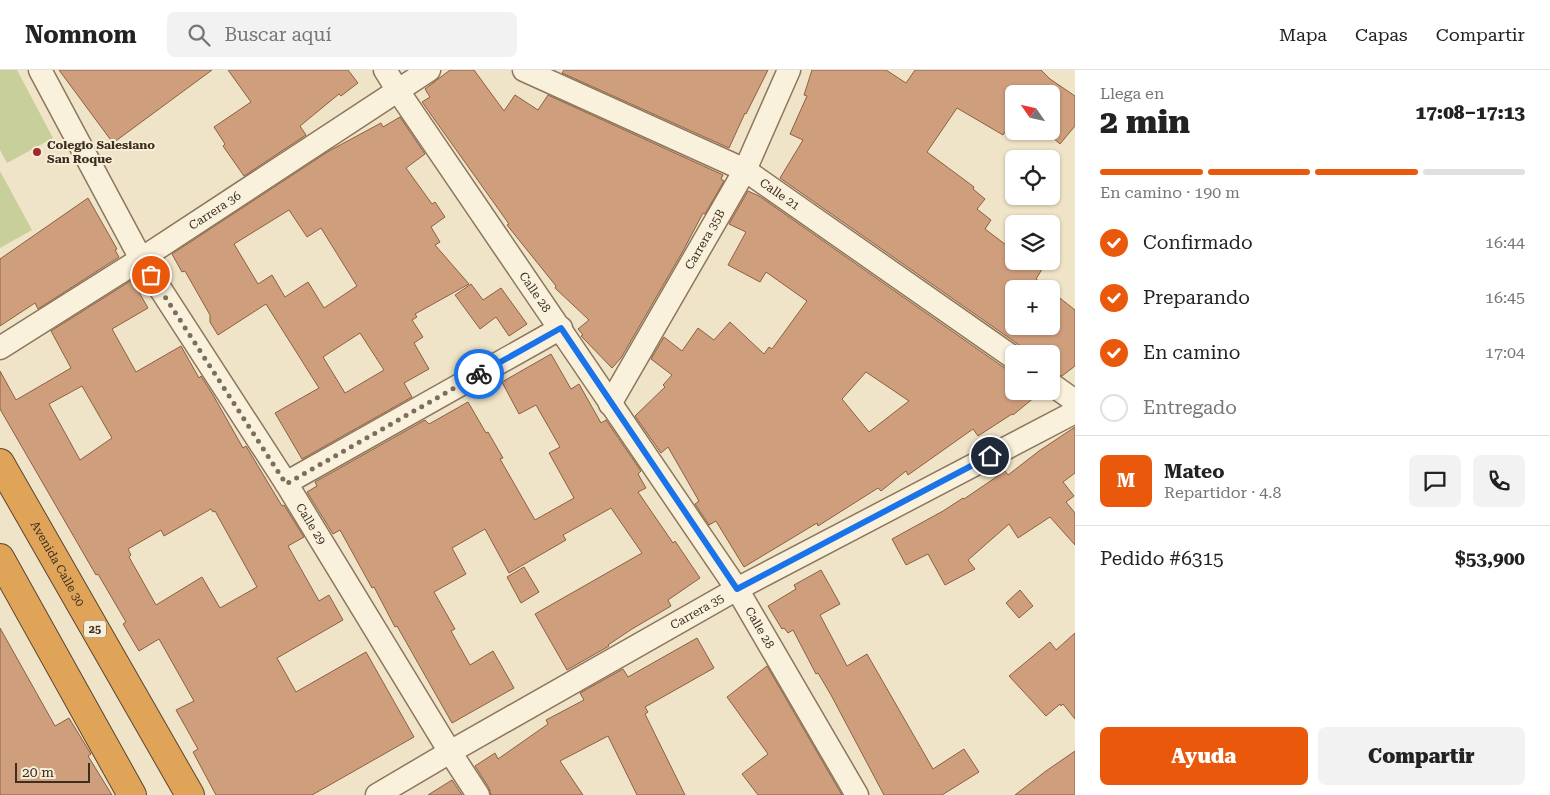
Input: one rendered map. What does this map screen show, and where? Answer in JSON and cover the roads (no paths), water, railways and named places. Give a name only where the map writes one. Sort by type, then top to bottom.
[{"type":"highway","name":"Avenida Calle 30","points":[[0,463],[190,795]]},
{"type":"highway","points":[[0,558],[132,795]]},
{"type":"street","name":"Calle 29","points":[[40,70],[141,259],[286,484],[478,795]]},
{"type":"street","name":"Calle 28","points":[[385,70],[737,589],[857,795]]},
{"type":"street","name":"Carrera 36","points":[[0,348],[141,259],[429,70]]},
{"type":"street","name":"Calle 21","points":[[524,70],[745,170],[1005,352]]},
{"type":"street","name":"Carrera 35B","points":[[610,404],[745,170],[789,70]]},
{"type":"street","points":[[286,484],[561,328]]},
{"type":"street","points":[[1060,390],[1075,401]]},
{"type":"street","name":"Carrera 35","points":[[377,795],[737,589],[1075,412]]},
{"type":"place","name":"Colegio Salesiano San Roque","points":[[37,152]]}]
